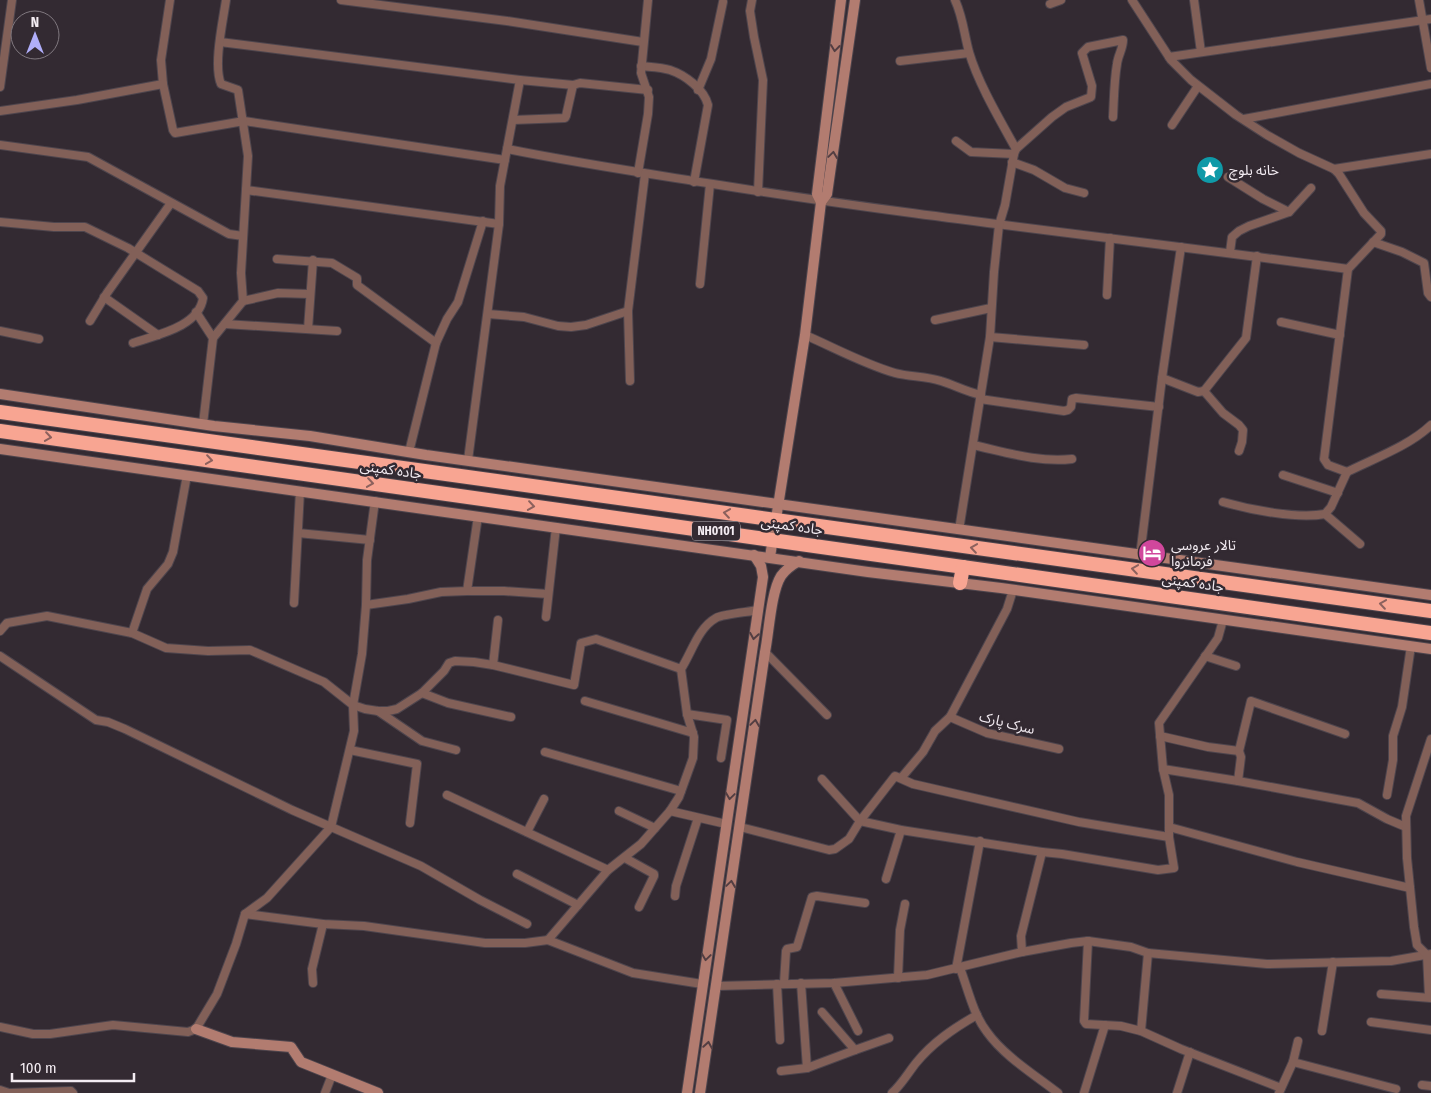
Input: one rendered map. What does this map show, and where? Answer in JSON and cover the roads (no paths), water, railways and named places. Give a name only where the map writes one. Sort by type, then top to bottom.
[{"type":"highway","name":"جاده کمپنی","points":[[0,412],[1431,610]]},
{"type":"highway","name":"جاده کمپنی","points":[[0,431],[1431,633]]},
{"type":"highway","points":[[960,583],[963,567]]},
{"type":"street","points":[[0,87],[12,0]]},
{"type":"street","points":[[170,0],[160,60],[163,84],[175,133],[244,121],[505,160]]},
{"type":"street","points":[[226,0],[220,42],[218,78],[221,84],[238,90],[248,156],[241,273],[243,301]]},
{"type":"street","points":[[341,0],[507,21],[643,42]]},
{"type":"street","points":[[630,381],[628,311],[649,97],[641,73],[648,0]]},
{"type":"street","points":[[752,0],[750,11],[763,80],[758,192]]},
{"type":"street","points":[[822,202],[816,194],[841,0]]},
{"type":"street","points":[[770,557],[805,336],[822,202],[827,194],[855,0]]},
{"type":"street","points":[[955,0],[964,24],[969,53],[1014,155],[1034,170],[1065,188],[1084,193]]},
{"type":"street","points":[[1050,4],[1060,0]]},
{"type":"street","points":[[1132,0],[1169,57],[1198,86],[1283,144],[1334,169],[1364,213],[1381,231],[1381,234],[1348,269],[1324,459],[1328,465],[1347,472]]},
{"type":"street","points":[[1194,0],[1201,52]]},
{"type":"street","points":[[1419,0],[1431,68]]},
{"type":"street","points":[[698,90],[712,59],[724,2]]},
{"type":"street","points":[[1169,57],[1431,19]]},
{"type":"street","points":[[959,530],[990,337],[998,224],[1005,205],[1014,155],[1052,117],[1066,107],[1091,97],[1092,86],[1082,53],[1084,50],[1088,47],[1123,40],[1115,77],[1113,117]]},
{"type":"street","points":[[220,42],[520,80],[573,85],[580,83],[648,90]]},
{"type":"street","points":[[900,61],[969,53]]},
{"type":"street","points":[[641,66],[669,70],[685,78],[707,100],[708,105],[694,182]]},
{"type":"street","points":[[468,460],[500,224],[500,186],[520,80]]},
{"type":"street","points":[[0,111],[77,100],[163,84]]},
{"type":"street","points":[[1244,119],[1431,84]]},
{"type":"street","points":[[513,120],[564,118],[573,85]]},
{"type":"street","points":[[1172,125],[1198,86]]},
{"type":"street","points":[[956,141],[971,152],[1014,155]]},
{"type":"street","points":[[0,145],[88,157],[229,234],[243,236]]},
{"type":"street","points":[[507,149],[577,164],[822,202],[1230,252],[1348,269]]},
{"type":"street","points":[[1334,169],[1431,154]]},
{"type":"street","points":[[1228,177],[1263,199],[1289,212]]},
{"type":"street","points":[[700,284],[710,184]]},
{"type":"street","points":[[1230,252],[1232,237],[1240,231],[1289,212],[1311,188]]},
{"type":"street","points":[[246,190],[500,224]]},
{"type":"street","points":[[90,321],[104,297],[171,203]]},
{"type":"street","points":[[409,452],[436,343],[447,319],[458,302],[483,221]]},
{"type":"street","points":[[0,222],[54,227],[86,227],[136,253],[198,291],[203,298],[202,304],[178,328],[133,343]]},
{"type":"street","points":[[1107,296],[1110,238]]},
{"type":"street","points":[[1373,242],[1402,252],[1424,263],[1429,272],[1428,293],[1431,297]]},
{"type":"street","points":[[1140,556],[1162,378],[1181,246]]},
{"type":"street","points":[[1162,378],[1198,392],[1204,391],[1246,338],[1257,256]]},
{"type":"street","points":[[277,259],[314,260],[332,263],[357,278],[357,286],[436,343]]},
{"type":"street","points":[[308,329],[314,260]]},
{"type":"street","points":[[202,424],[213,338],[243,301],[278,293],[310,294]]},
{"type":"street","points":[[104,297],[158,335]]},
{"type":"street","points":[[935,320],[991,308]]},
{"type":"street","points":[[488,314],[524,317],[558,326],[571,327],[628,311]]},
{"type":"street","points":[[196,312],[213,338]]},
{"type":"street","points":[[1281,322],[1340,335]]},
{"type":"street","points":[[224,324],[337,331]]},
{"type":"street","points":[[0,331],[39,339]]},
{"type":"street","points":[[805,336],[854,359],[906,376],[928,377],[981,397],[1064,411],[1071,407],[1072,399],[1076,398],[1159,407]]},
{"type":"street","points":[[990,337],[1084,345]]},
{"type":"street","points":[[1204,391],[1223,413],[1243,430],[1239,451]]},
{"type":"street","points":[[0,394],[202,424],[310,436],[409,452],[1140,556],[1431,595]]},
{"type":"street","points":[[1326,514],[1347,472],[1396,448],[1431,425]]},
{"type":"street","points":[[973,445],[1036,458],[1059,461],[1072,459]]},
{"type":"street","points":[[0,449],[1431,649]]},
{"type":"street","points":[[1283,475],[1338,493]]},
{"type":"street","points":[[132,633],[147,589],[168,564],[174,552],[187,476]]},
{"type":"street","points":[[294,603],[300,491]]},
{"type":"street","points":[[0,1027],[33,1034],[50,1034],[113,1025],[188,1032],[196,1029],[217,994],[245,914],[267,898],[331,827],[354,732],[353,705],[362,654],[367,560],[375,501]]},
{"type":"street","points":[[1223,502],[1244,508],[1306,516],[1326,514],[1360,544]]},
{"type":"street","points":[[467,592],[478,516]]},
{"type":"street","points":[[546,617],[556,527]]},
{"type":"street","points":[[298,533],[370,540]]},
{"type":"street","points":[[686,1093],[763,578],[760,566],[754,555]]},
{"type":"street","points":[[700,1093],[776,586],[788,568],[799,561]]},
{"type":"street","points":[[902,777],[923,752],[935,732],[950,718],[1007,609],[1013,590]]},
{"type":"street","points":[[366,605],[441,592],[504,591],[548,594]]},
{"type":"street","points":[[548,940],[608,870],[626,858],[641,844],[679,798],[693,758],[693,733],[687,714],[681,668],[691,654],[697,638],[717,618],[758,610]]},
{"type":"street","points":[[0,631],[7,623],[47,616],[132,633],[166,648],[208,651],[250,650],[324,682],[353,705],[378,711],[397,709],[422,692],[444,671],[449,663],[455,662],[493,665],[574,685],[581,643],[596,639],[681,668]]},
{"type":"street","points":[[493,665],[498,620]]},
{"type":"street","points":[[822,779],[860,821],[901,830],[1158,870],[1174,868],[1169,837],[1169,796],[1163,769],[1159,723],[1218,638],[1223,620]]},
{"type":"street","points":[[1387,795],[1393,760],[1393,736],[1402,707],[1411,646]]},
{"type":"street","points":[[765,652],[827,715]]},
{"type":"street","points":[[0,656],[96,720],[108,722],[125,729],[292,810],[421,866],[480,900],[527,924]]},
{"type":"street","points":[[1205,656],[1236,666]]},
{"type":"street","points":[[422,692],[448,703],[511,717]]},
{"type":"street","points":[[585,701],[693,733]]},
{"type":"street","points":[[1238,781],[1241,757],[1239,751],[1251,701],[1345,734]]},
{"type":"street","points":[[378,711],[422,741],[456,750]]},
{"type":"street","points":[[687,714],[727,720],[721,758]]},
{"type":"street","name":"سرک پارک","points":[[950,718],[987,733],[1059,748]]},
{"type":"street","points":[[1160,736],[1208,747],[1239,751]]},
{"type":"street","points":[[1381,994],[1430,998],[1429,955],[1417,945],[1410,888],[1406,816],[1431,739]]},
{"type":"street","points":[[350,750],[417,764],[410,823]]},
{"type":"street","points":[[545,752],[681,791]]},
{"type":"street","points":[[1163,769],[1358,803],[1387,820],[1406,827]]},
{"type":"street","points":[[740,827],[829,850],[835,849],[849,839],[860,821],[896,776],[902,777],[913,784],[1079,822],[1169,837]]},
{"type":"street","points":[[447,795],[608,870]]},
{"type":"street","points":[[527,832],[544,799]]},
{"type":"street","points":[[619,810],[655,828]]},
{"type":"street","points":[[670,810],[726,824]]},
{"type":"street","points":[[675,896],[676,886],[698,818]]},
{"type":"street","points":[[1169,827],[1296,862],[1410,888]]},
{"type":"street","points":[[886,879],[901,830]]},
{"type":"street","points":[[980,841],[958,968],[986,1032],[998,1046],[1058,1093]]},
{"type":"street","points":[[1022,952],[1021,936],[1042,852]]},
{"type":"street","points":[[626,858],[654,874],[640,907]]},
{"type":"street","points":[[517,874],[578,905]]},
{"type":"street","points":[[780,1040],[781,984],[786,951],[787,949],[797,947],[812,897],[817,896],[865,903]]},
{"type":"street","points":[[898,978],[900,930],[905,904]]},
{"type":"street","points":[[245,914],[323,924],[364,926],[485,943],[525,943],[548,940],[633,973],[702,984]]},
{"type":"street","points":[[313,983],[312,968],[323,924]]},
{"type":"street","points":[[717,986],[834,983],[898,978],[958,968],[1022,952],[1088,941],[1131,947],[1148,953],[1267,964],[1391,962],[1409,957],[1429,955]]},
{"type":"street","points":[[1088,941],[1084,1021],[1086,1024],[1121,1026],[1142,1032],[1280,1090],[1293,1062],[1298,1041]]},
{"type":"street","points":[[1142,1032],[1148,953]]},
{"type":"street","points":[[1322,1031],[1333,962]]},
{"type":"street","points":[[801,983],[807,1068]]},
{"type":"street","points":[[834,983],[858,1031]]},
{"type":"street","points":[[822,1012],[855,1050]]},
{"type":"street","points":[[892,1093],[905,1080],[917,1062],[944,1034],[977,1015]]},
{"type":"street","points":[[1371,1022],[1431,1030]]},
{"type":"street","points":[[1084,1093],[1105,1025]]},
{"type":"street","points":[[697,1026],[711,1028]]},
{"type":"street","points":[[196,1029],[232,1042],[291,1046],[300,1062],[378,1093]]},
{"type":"street","points":[[781,1071],[807,1068],[889,1038]]},
{"type":"street","points":[[1177,1093],[1190,1052]]},
{"type":"street","points":[[1293,1062],[1396,1089]]},
{"type":"street","points":[[325,1093],[332,1075]]},
{"type":"street","points":[[1422,1084],[1431,1086]]},
{"type":"street","points":[[0,1090],[9,1093],[71,1091],[73,1093]]},
{"type":"place","name":"خانه بلوچ","points":[[1210,170]]},
{"type":"place","name":"تالار عروسی فرمانروا","points":[[1152,553]]}]
